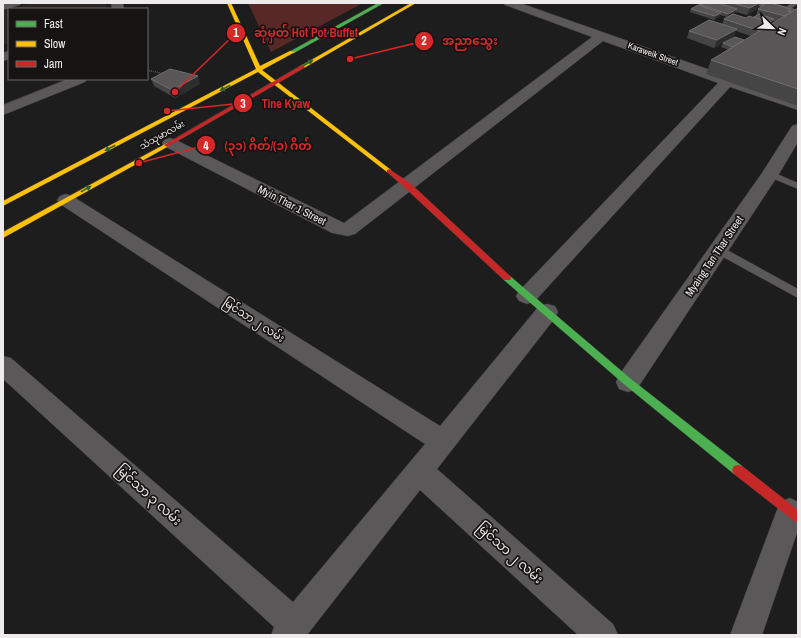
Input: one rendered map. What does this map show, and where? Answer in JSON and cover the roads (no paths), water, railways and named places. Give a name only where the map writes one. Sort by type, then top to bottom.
[{"type":"main road","points":[[229,3],[259,70],[407,185],[537,304],[628,382],[794,514]]},
{"type":"main road","name":"သံသုမာလမ်း","points":[[3,204],[30,193],[382,3]]},
{"type":"main road","name":"သံသုမာလမ်း","points":[[3,235],[53,204],[170,143],[414,3]]},
{"type":"street","points":[[3,7],[16,3]]},
{"type":"street","name":"Karaweik Street","points":[[509,3],[602,35],[727,82],[798,106]]},
{"type":"street","points":[[760,3],[798,15]]},
{"type":"street","points":[[785,25],[798,15]]},
{"type":"street","name":"Myin Thar 1 Street","points":[[170,143],[342,230],[348,230],[602,35]]},
{"type":"street","points":[[706,74],[719,66]]},
{"type":"street","points":[[3,110],[78,80]]},
{"type":"street","points":[[291,630],[442,441],[537,304],[727,82]]},
{"type":"street","name":"Myaing Tan Thar Street","points":[[628,382],[770,174],[798,129]]},
{"type":"street","name":"မြင်သာ ၂ လမ်း","points":[[53,204],[442,441]]},
{"type":"street","name":"မြင်သာ ၃ လမ်း","points":[[3,365],[291,630]]},
{"type":"street","name":"မြင်သာ ၂ လမ်း","points":[[419,471],[602,635]]},
{"type":"street","points":[[746,635],[794,514]]},
{"type":"lane","points":[[785,10],[796,3]]},
{"type":"lane","points":[[770,174],[798,186]]},
{"type":"lane","points":[[718,250],[798,294]]},
{"type":"place","name":"အညာသွေး","points":[[350,59]]},
{"type":"place","name":"ဆုံမှတ် Hot Pot Buffet","points":[[175,92]]},
{"type":"place","name":"Tine Kyaw","points":[[167,111]]},
{"type":"place","name":"(၃၁) ဂိတ်/(၁) ဂိတ်","points":[[139,163]]}]
